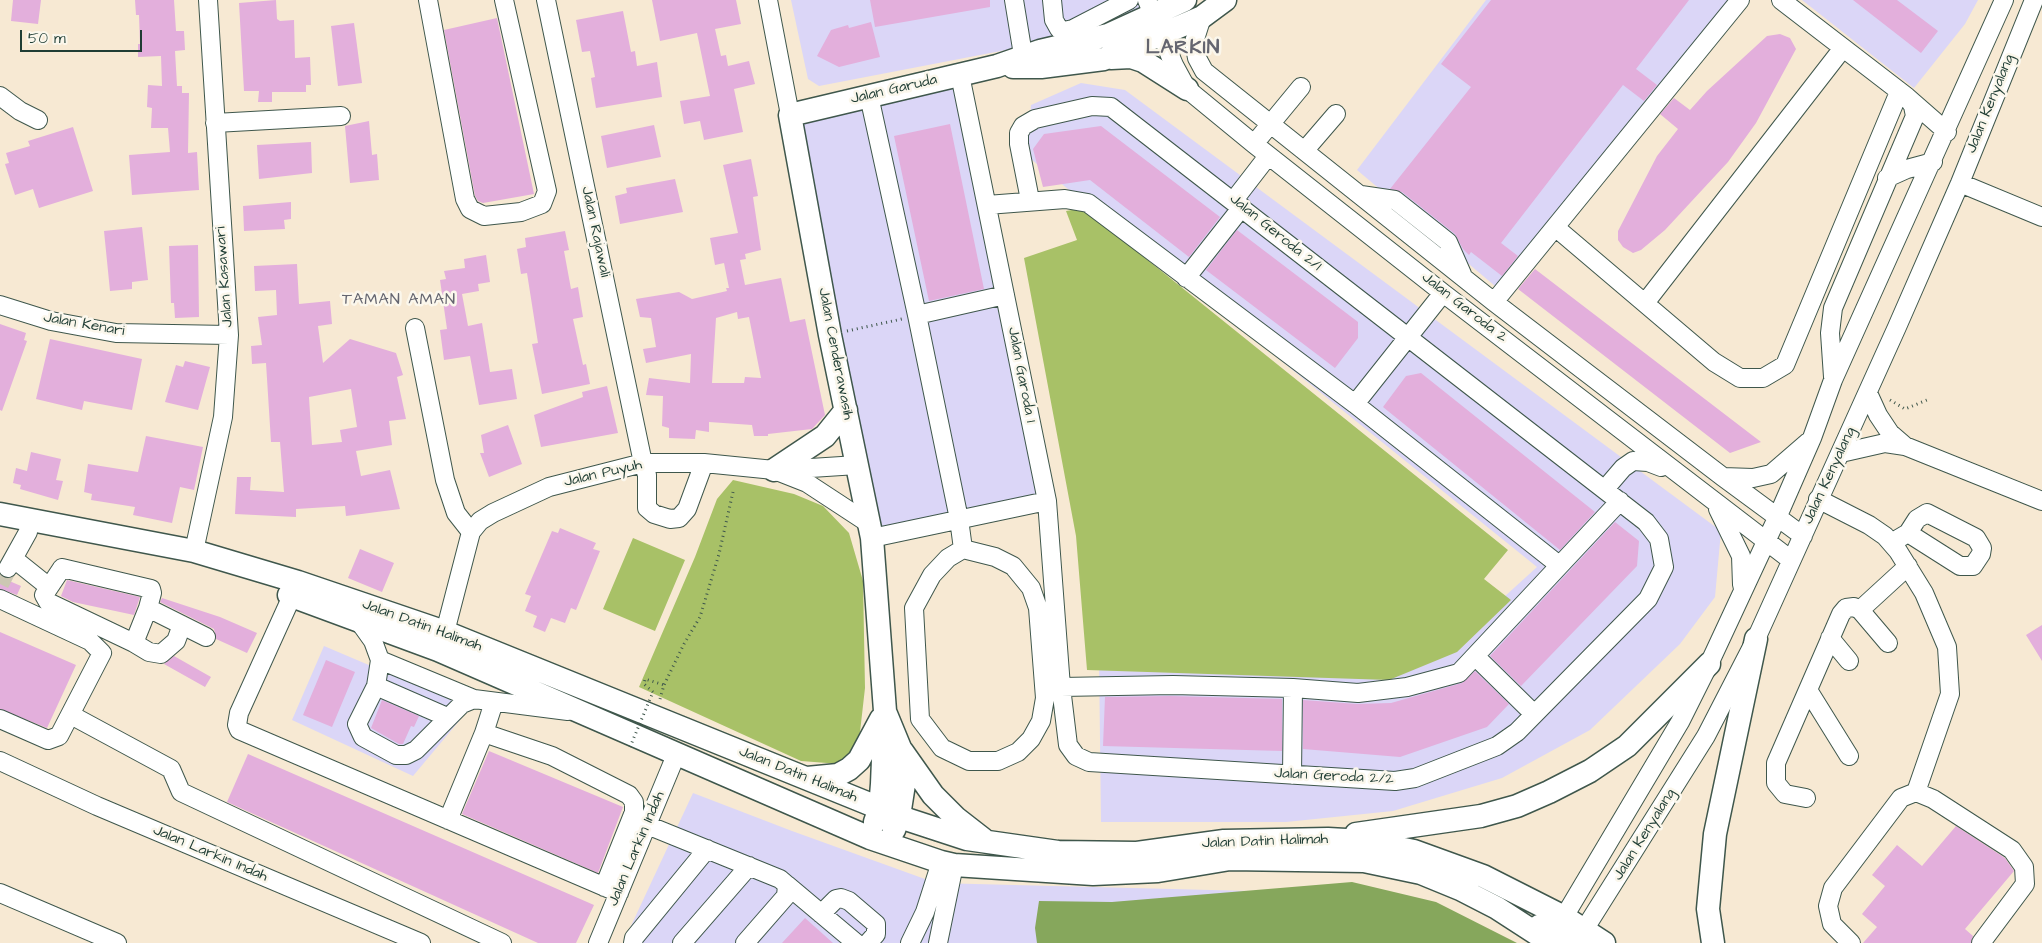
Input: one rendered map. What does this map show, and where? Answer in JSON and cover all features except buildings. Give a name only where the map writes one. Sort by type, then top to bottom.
[{"type":"main road","name":"Jalan Garuda","points":[[1024,62],[1108,35],[1150,7],[1185,0]]},
{"type":"main road","name":"Jalan Garuda","points":[[790,115],[997,66],[1024,62],[1104,59],[1202,17],[1225,0]]},
{"type":"main road","points":[[1104,59],[1131,57],[1143,61],[1187,89]]},
{"type":"main road","name":"Jalan Cenderawasih","points":[[790,115],[830,335],[870,530],[885,711],[889,812]]},
{"type":"main road","points":[[774,470],[825,436],[846,410]]},
{"type":"main road","name":"Jalan Datin Halimah","points":[[0,514],[194,551],[298,582],[445,632],[889,812],[945,849],[989,844],[1058,852],[1137,853],[1224,841],[1328,839],[1364,841],[1414,851],[1455,864],[1511,888],[1568,934]]},
{"type":"main road","name":"Jalan Datin Halimah","points":[[0,526],[191,564],[292,596],[438,650],[676,755],[879,841],[945,849],[1093,874],[1158,871],[1230,859],[1364,860],[1421,873],[1497,908],[1568,934],[1604,943]]},
{"type":"main road","points":[[1712,943],[1708,909],[1715,834],[1756,639]]},
{"type":"main road","points":[[1328,839],[1481,816],[1517,806],[1549,792],[1590,771],[1627,746],[1709,664]]},
{"type":"main road","name":"Jalan Cenderawasih","points":[[879,841],[889,812],[904,784],[905,757],[885,711]]},
{"type":"main road","points":[[804,778],[838,775],[849,769],[859,760],[885,711]]},
{"type":"main road","points":[[905,757],[933,795],[956,818],[989,844]]},
{"type":"main road","points":[[905,757],[915,787],[945,849]]},
{"type":"street","name":"Jalan Kasawari","points":[[194,551],[223,417],[229,335],[208,0]]},
{"type":"street","points":[[428,0],[464,199],[470,209],[484,216],[521,212],[542,204],[546,191],[504,0]]},
{"type":"street","name":"Jalan Rajawali","points":[[546,0],[643,464],[649,484],[647,508],[654,514],[670,520],[679,518],[687,509],[704,463]]},
{"type":"street","name":"Jalan Cenderawasih","points":[[768,0],[790,115]]},
{"type":"street","points":[[1014,0],[1024,62]]},
{"type":"street","points":[[1052,0],[1054,20],[1059,29],[1073,29],[1129,0]]},
{"type":"street","points":[[1494,302],[1740,0]]},
{"type":"street","points":[[1781,0],[1903,95],[1947,132]]},
{"type":"street","name":"Jalan Kenyalang","points":[[1568,934],[1709,664],[1777,518],[1812,438],[1833,380],[1947,132],[2004,0]]},
{"type":"street","name":"Jalan Kenyalang","points":[[1568,934],[1706,736],[1756,639],[1960,183],[1987,112],[2034,0]]},
{"type":"street","name":"Jalan Garoda 2","points":[[1150,7],[1187,89],[1268,156],[1673,471],[1791,560]]},
{"type":"street","name":"Jalan Garoda 2","points":[[1202,17],[1194,42],[1200,65],[1204,70],[1494,302],[1723,478],[1803,536]]},
{"type":"street","points":[[1645,303],[1843,48]]},
{"type":"street","name":"Jalan Garoda 1","points":[[960,75],[1047,501]]},
{"type":"street","points":[[1254,144],[1301,87]]},
{"type":"street","points":[[1555,227],[1714,362],[1740,378],[1763,378],[1785,366],[1903,95]]},
{"type":"street","points":[[1833,380],[1830,333],[1833,308],[1915,116],[1913,106],[1903,95]]},
{"type":"street","points":[[0,96],[20,111],[38,120]]},
{"type":"street","points":[[870,96],[959,519],[963,549]]},
{"type":"street","points":[[1960,102],[1987,112]]},
{"type":"street","name":"Jalan Geroda 2/1","points":[[1030,200],[1019,144],[1019,133],[1023,126],[1035,119],[1092,106],[1111,107],[1238,204],[1407,339],[1605,489]]},
{"type":"street","points":[[1305,150],[1336,114]]},
{"type":"street","points":[[216,123],[341,116]]},
{"type":"street","points":[[1186,278],[1238,204],[1268,156]]},
{"type":"street","points":[[1887,178],[1907,169],[1933,162]]},
{"type":"street","points":[[1960,183],[2042,217]]},
{"type":"street","points":[[987,205],[1030,200],[1076,199],[1088,203],[1355,404],[1560,565]]},
{"type":"street","points":[[1355,404],[1444,293]]},
{"type":"street","points":[[917,315],[1005,295]]},
{"type":"street","name":"Jalan Kenari","points":[[0,305],[51,321],[116,333],[229,335]]},
{"type":"street","points":[[415,328],[445,480],[456,513],[471,532],[445,632]]},
{"type":"street","points":[[1869,390],[1878,415],[1890,434],[1905,446]]},
{"type":"street","points":[[1723,478],[1753,478],[1771,474],[1812,438]]},
{"type":"street","points":[[1841,452],[1885,443],[1905,446],[2042,501]]},
{"type":"street","points":[[1605,489],[1623,468],[1633,461],[1648,462],[1673,471]]},
{"type":"street","name":"Jalan Puyuh","points":[[471,532],[480,521],[493,513],[549,487],[643,464],[704,463],[774,470],[807,483],[870,530]]},
{"type":"street","points":[[774,470],[857,465]]},
{"type":"street","name":"Jalan Geroda 2/2","points":[[1047,501],[1061,687],[1068,745],[1076,756],[1089,762],[1395,781],[1415,778],[1497,746],[1517,732],[1648,598],[1664,567],[1659,539],[1646,522],[1605,489]]},
{"type":"street","points":[[1818,499],[1869,525],[1891,543],[1908,566],[1924,593],[1946,647],[1950,694],[1916,792]]},
{"type":"street","points":[[870,530],[959,519],[1047,501]]},
{"type":"street","points":[[1061,687],[1173,685],[1293,688],[1358,693],[1381,691],[1459,673],[1620,501]]},
{"type":"street","points":[[1716,504],[1741,556],[1743,571],[1741,593]]},
{"type":"street","points":[[28,532],[11,563],[49,586]]},
{"type":"street","points":[[1891,543],[1908,533]]},
{"type":"street","points":[[963,549],[995,557],[1013,566],[1030,588],[1038,608],[1045,698],[1041,721],[1031,739],[1018,752],[998,761],[969,761],[942,748],[920,719],[914,608],[932,575],[948,558],[963,549]]},
{"type":"street","points":[[1860,610],[1908,566]]},
{"type":"street","points":[[134,643],[152,593],[148,587],[62,568],[44,595],[48,602],[134,643],[148,652],[161,654],[176,641],[182,625]]},
{"type":"street","points":[[292,596],[239,713],[237,725],[240,730],[612,890],[634,812],[634,802],[629,795],[552,756],[484,733]]},
{"type":"street","points":[[0,599],[90,641],[102,653],[59,736],[48,740],[0,719]]},
{"type":"street","points":[[1806,798],[1785,794],[1776,783],[1776,764],[1841,614],[1846,608],[1854,607],[1860,610],[1888,643]]},
{"type":"street","points":[[148,608],[206,637]]},
{"type":"street","points":[[358,620],[372,641],[380,660],[376,686],[357,724],[363,737],[396,755],[406,755],[416,750],[446,717],[462,704],[474,699]]},
{"type":"street","points":[[1830,638],[1849,661]]},
{"type":"street","points":[[1475,656],[1534,714]]},
{"type":"street","points":[[380,660],[474,699],[580,712]]},
{"type":"street","points":[[376,686],[446,717]]},
{"type":"street","points":[[1292,775],[1293,688]]},
{"type":"street","points":[[1808,690],[1849,756]]},
{"type":"street","points":[[448,820],[484,733],[494,702]]},
{"type":"street","points":[[71,715],[171,768],[181,792],[502,943]]},
{"type":"street","name":"Jalan Larkin Indah","points":[[598,943],[612,890],[647,825],[676,755]]},
{"type":"street","name":"Jalan Larkin Indah","points":[[0,761],[97,806],[421,943]]},
{"type":"street","points":[[1851,943],[1832,924],[1828,906],[1834,888],[1901,798],[1916,792],[1933,799],[2012,850],[2024,867],[2025,884],[1981,943]]},
{"type":"street","points":[[647,825],[780,879],[856,943]]},
{"type":"street","points":[[633,943],[634,938],[707,849]]},
{"type":"street","points":[[910,943],[925,912],[945,849]]},
{"type":"street","points":[[938,943],[945,849]]},
{"type":"street","points":[[682,943],[749,866]]},
{"type":"street","points":[[745,943],[786,896],[787,885]]},
{"type":"street","points":[[0,893],[117,943]]},
{"type":"street","points":[[821,914],[836,899],[841,898],[849,901],[876,924],[876,934],[868,943]]},
{"type":"path","points":[[830,335],[917,315]]},
{"type":"path","points":[[1869,390],[1905,409],[1927,400]]},
{"type":"path","points":[[659,700],[664,685],[700,617],[709,591],[733,492]]},
{"type":"path","points":[[630,747],[652,692],[644,684],[645,679],[664,685]]},
{"type":"shaded area","points":[[791,0],[1160,0],[1084,35],[819,86],[808,79]]},
{"type":"shaded area","points":[[1486,0],[1728,0],[1495,286],[1357,170]]},
{"type":"shaded area","points":[[1802,0],[1978,0],[1965,24],[1914,88]]},
{"type":"shaded area","points":[[1081,83],[1125,90],[1721,531],[1715,597],[1680,644],[1590,730],[1502,778],[1393,811],[1286,822],[1101,822],[1099,658],[1437,658],[1537,567],[1027,156],[1031,105]]},
{"type":"shaded area","points":[[956,86],[1039,496],[878,530],[801,123]]},
{"type":"shaded area","points":[[324,646],[470,708],[413,776],[292,720]]},
{"type":"shaded area","points":[[693,793],[936,883],[1407,895],[1482,943],[623,943]]},
{"type":"green space","points":[[1083,208],[1508,550],[1484,579],[1511,600],[1457,652],[1389,680],[1087,670],[1076,536],[1024,258],[1077,240],[1066,211]]},
{"type":"green space","points":[[733,480],[794,494],[823,506],[849,533],[863,581],[865,688],[860,732],[850,760],[840,764],[801,761],[639,687],[695,557],[717,499]]},
{"type":"green space","points":[[633,538],[685,560],[655,631],[603,609]]},
{"type":"green space","points":[[1352,882],[1436,902],[1517,943],[1037,943],[1035,928],[1039,901],[1112,902]]},
{"type":"tunnel","points":[[0,584],[8,568]]},
{"type":"district","name":"LARKIN","points":[[1183,49]]},
{"type":"district","name":"TAMAN AMAN","points":[[399,301]]}]
